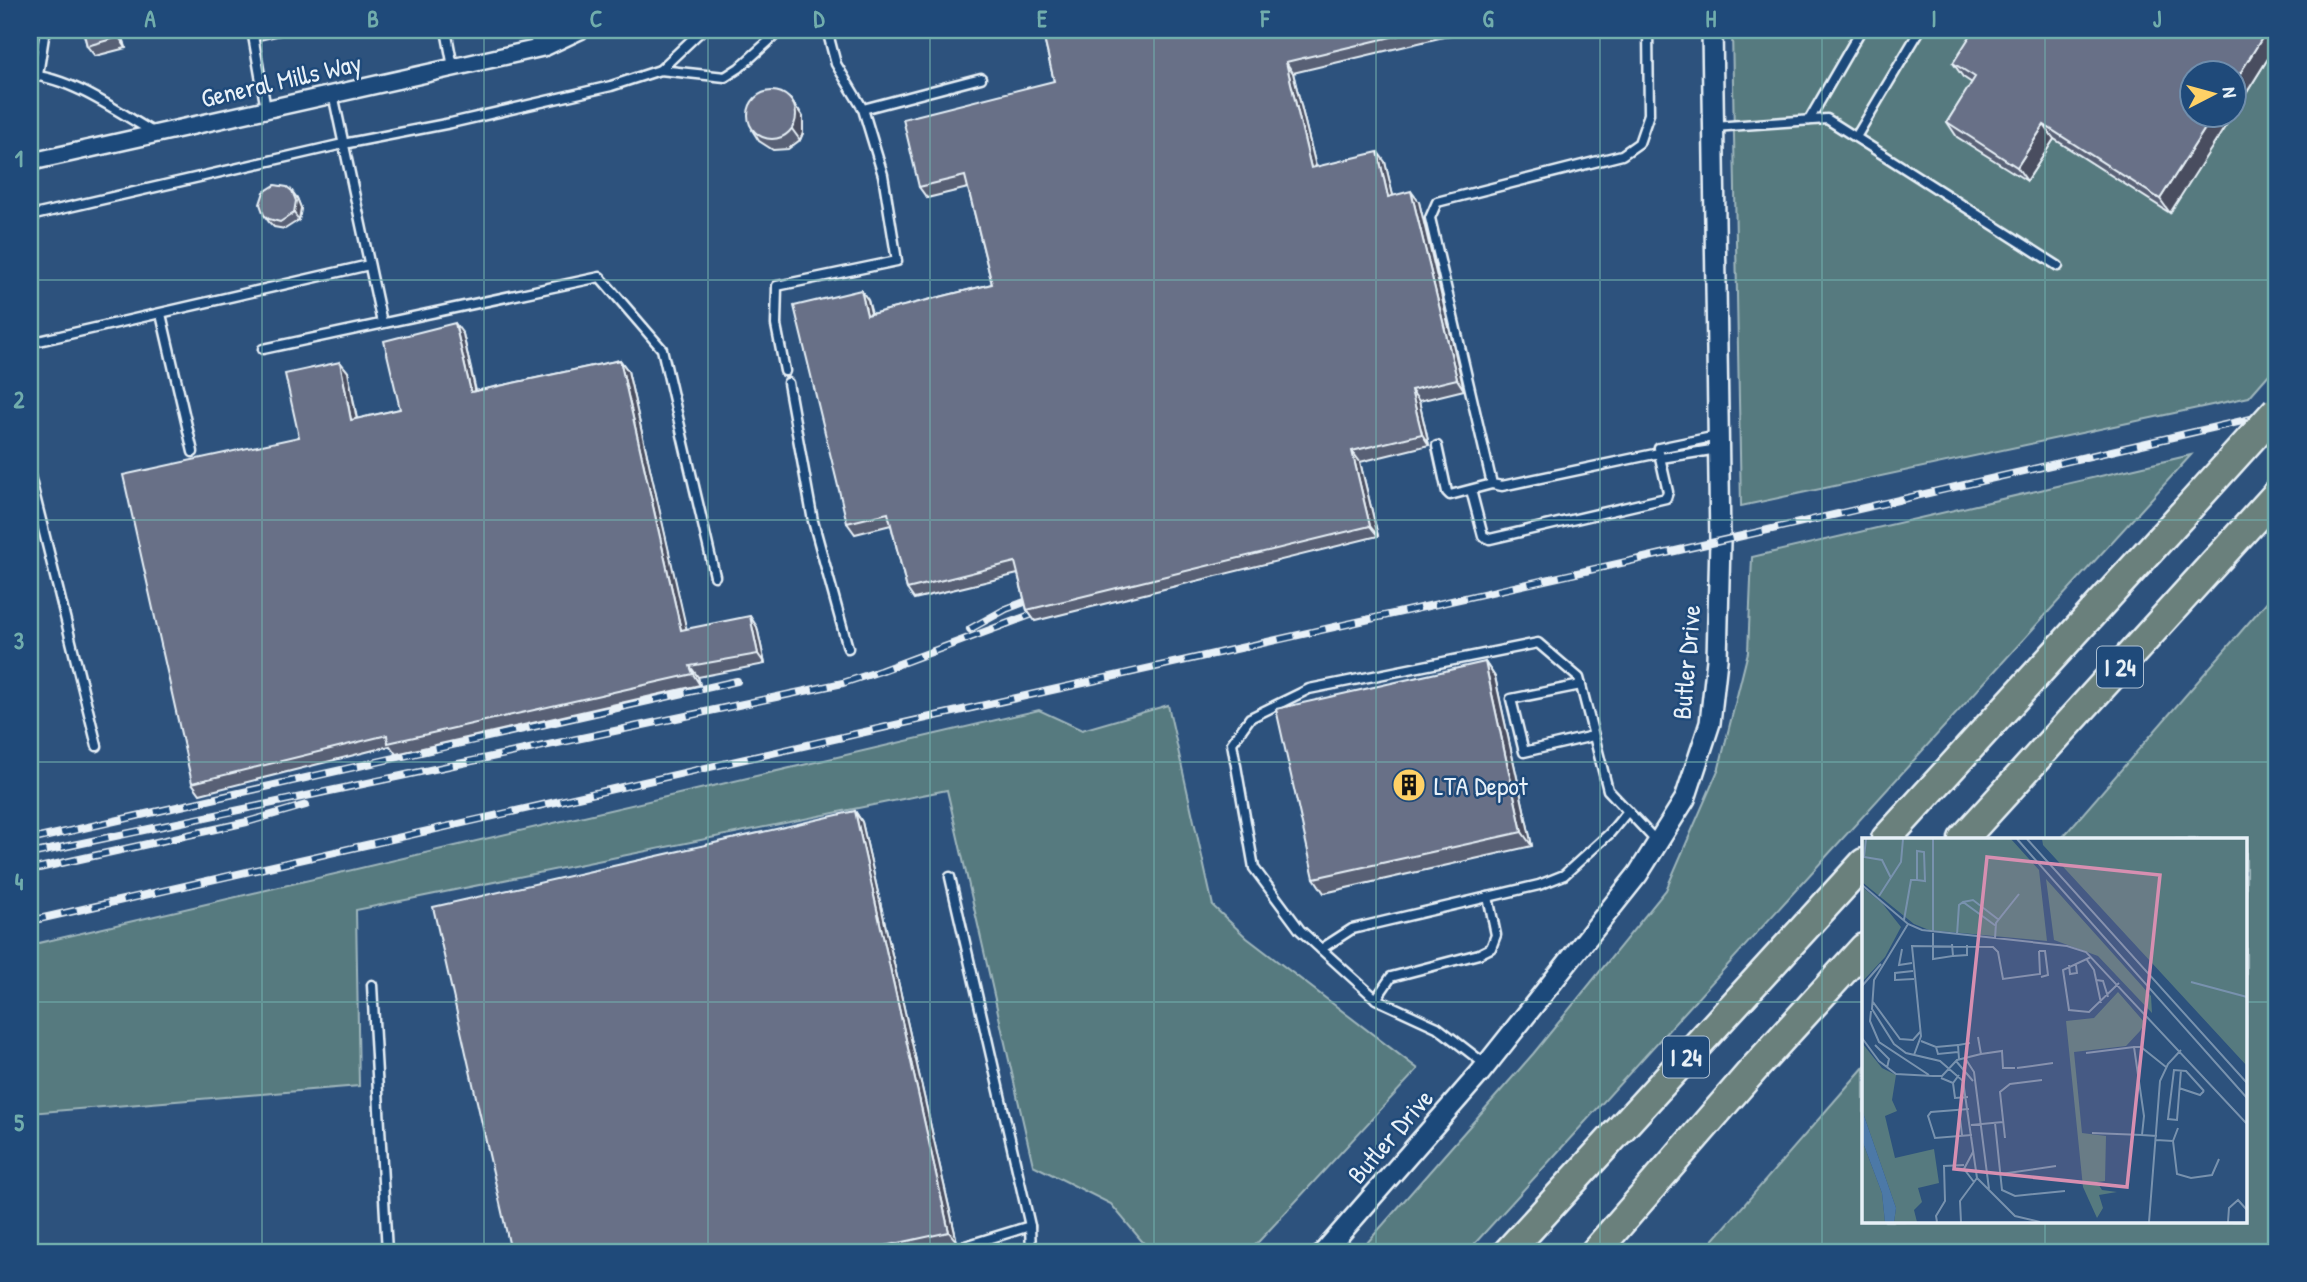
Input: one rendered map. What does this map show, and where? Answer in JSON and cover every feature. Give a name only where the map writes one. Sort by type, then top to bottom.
[{"type":"highway","name":"I 24","points":[[1887,838],[2277,410]]},
{"type":"highway","name":"I 24","points":[[1964,838],[2277,495]]},
{"type":"highway","name":"I 24","points":[[1508,1252],[1862,865]]},
{"type":"highway","name":"I 24","points":[[1595,1252],[1753,1070],[1862,950]]},
{"type":"street","name":"General Mills Way","points":[[30,162],[537,49],[581,30]]},
{"type":"street","name":"Butler Drive","points":[[1324,1252],[1486,1065],[1638,874],[1685,799],[1710,723],[1717,660],[1720,541],[1712,30]]},
{"type":"lane","points":[[45,30],[34,75],[47,76],[103,102],[155,133]]},
{"type":"lane","points":[[266,109],[252,33],[279,30]]},
{"type":"lane","points":[[446,30],[453,67]]},
{"type":"lane","points":[[533,30],[537,49]]},
{"type":"lane","points":[[660,70],[702,30]]},
{"type":"lane","points":[[30,216],[611,86],[660,70],[725,77],[739,68],[781,30]]},
{"type":"lane","points":[[785,371],[776,325],[778,286],[897,261],[883,175],[863,109],[836,64],[827,30]]},
{"type":"lane","points":[[1492,484],[1430,218],[1437,202],[1622,155],[1639,143],[1649,114],[1648,30]]},
{"type":"lane","points":[[1809,120],[1861,30]]},
{"type":"lane","points":[[1856,137],[1920,30]]},
{"type":"lane","points":[[863,109],[981,78]]},
{"type":"lane","points":[[332,94],[382,323]]},
{"type":"lane","points":[[1714,127],[1827,119],[2058,266]]},
{"type":"lane","points":[[30,343],[369,265]]},
{"type":"lane","points":[[263,349],[600,277],[662,349],[715,576]]},
{"type":"lane","points":[[161,314],[193,452]]},
{"type":"lane","points":[[788,383],[813,521],[848,648]]},
{"type":"lane","points":[[1660,453],[1718,442]]},
{"type":"lane","points":[[1437,446],[1447,492],[1450,495],[1492,484],[1502,485],[1718,442]]},
{"type":"lane","points":[[1471,490],[1483,536],[1490,539],[1666,498],[1668,492],[1660,453]]},
{"type":"lane","points":[[30,476],[97,746]]},
{"type":"lane","points":[[1486,1065],[1437,1027],[1376,999],[1300,930],[1254,867],[1232,743],[1250,718],[1309,689],[1538,643],[1578,678],[1608,790],[1657,842]]},
{"type":"lane","points":[[1581,685],[1511,699],[1524,752],[1594,736]]},
{"type":"lane","points":[[1321,949],[1352,929],[1539,885],[1564,875],[1609,834],[1628,811]]},
{"type":"lane","points":[[950,877],[1030,1226],[1031,1252]]},
{"type":"lane","points":[[1376,999],[1391,977],[1479,954],[1491,948],[1496,934],[1488,897]]},
{"type":"lane","points":[[372,985],[387,1252]]},
{"type":"lane","points":[[946,1252],[1030,1226]]},
{"type":"green space","points":[[1732,30],[2277,30],[2277,365],[2249,397],[1741,506]]},
{"type":"green space","points":[[2191,455],[1467,1252],[1359,1252],[1533,1054],[1666,890],[1719,768],[1748,652],[1752,557]]},
{"type":"green space","points":[[2277,590],[2277,1252],[1703,1252],[1862,1069],[1862,1222],[2248,1222],[2248,838],[2062,838]]},
{"type":"green space","points":[[1168,705],[1213,906],[1247,938],[1418,1069],[1249,1252],[1151,1252],[1111,1204],[1033,1165],[947,790],[356,910],[359,1086],[30,1113],[30,945],[1039,710],[1082,730]]},
{"type":"building","points":[[83,30],[117,30],[119,37],[87,46]]},
{"type":"building","points":[[1042,30],[1421,30],[1286,62],[1311,168],[1378,152],[1388,197],[1411,191],[1457,379],[1411,390],[1422,434],[1352,451],[1370,526],[1027,610],[1015,562],[907,589],[888,513],[847,523],[794,306],[861,290],[867,315],[992,284],[965,176],[919,187],[903,119],[1054,81]]},
{"type":"building","points":[[1974,30],[2267,30],[2248,61],[2178,60],[2178,130],[2204,130],[2160,199],[2044,125],[2017,167],[1947,122],[1975,77],[1953,63]]},
{"type":"building","points":[[772,91],[789,98],[796,115],[789,132],[772,139],[755,132],[748,115],[755,98]]},
{"type":"building","points":[[275,185],[287,187],[296,201],[294,213],[280,222],[264,215],[260,204],[264,192]]},
{"type":"building","points":[[455,323],[471,392],[620,360],[681,630],[750,616],[758,654],[690,666],[693,674],[388,743],[387,735],[192,783],[123,475],[299,437],[285,374],[340,362],[351,420],[400,409],[384,341]]},
{"type":"building","name":"LTA Depot","points":[[1485,662],[1522,832],[1314,878],[1276,709]]},
{"type":"building","points":[[855,811],[949,1232],[858,1252],[511,1252],[433,907]]},
{"type":"railway","points":[[30,921],[2277,413]]},
{"type":"railway","points":[[970,629],[1006,609],[1043,595]]},
{"type":"railway","points":[[30,854],[843,683],[1049,610]]},
{"type":"railway","points":[[30,840],[737,681]]},
{"type":"railway","points":[[30,870],[247,822],[306,805]]},
{"type":"place","name":"LTA Depot","points":[[1409,785]]}]
